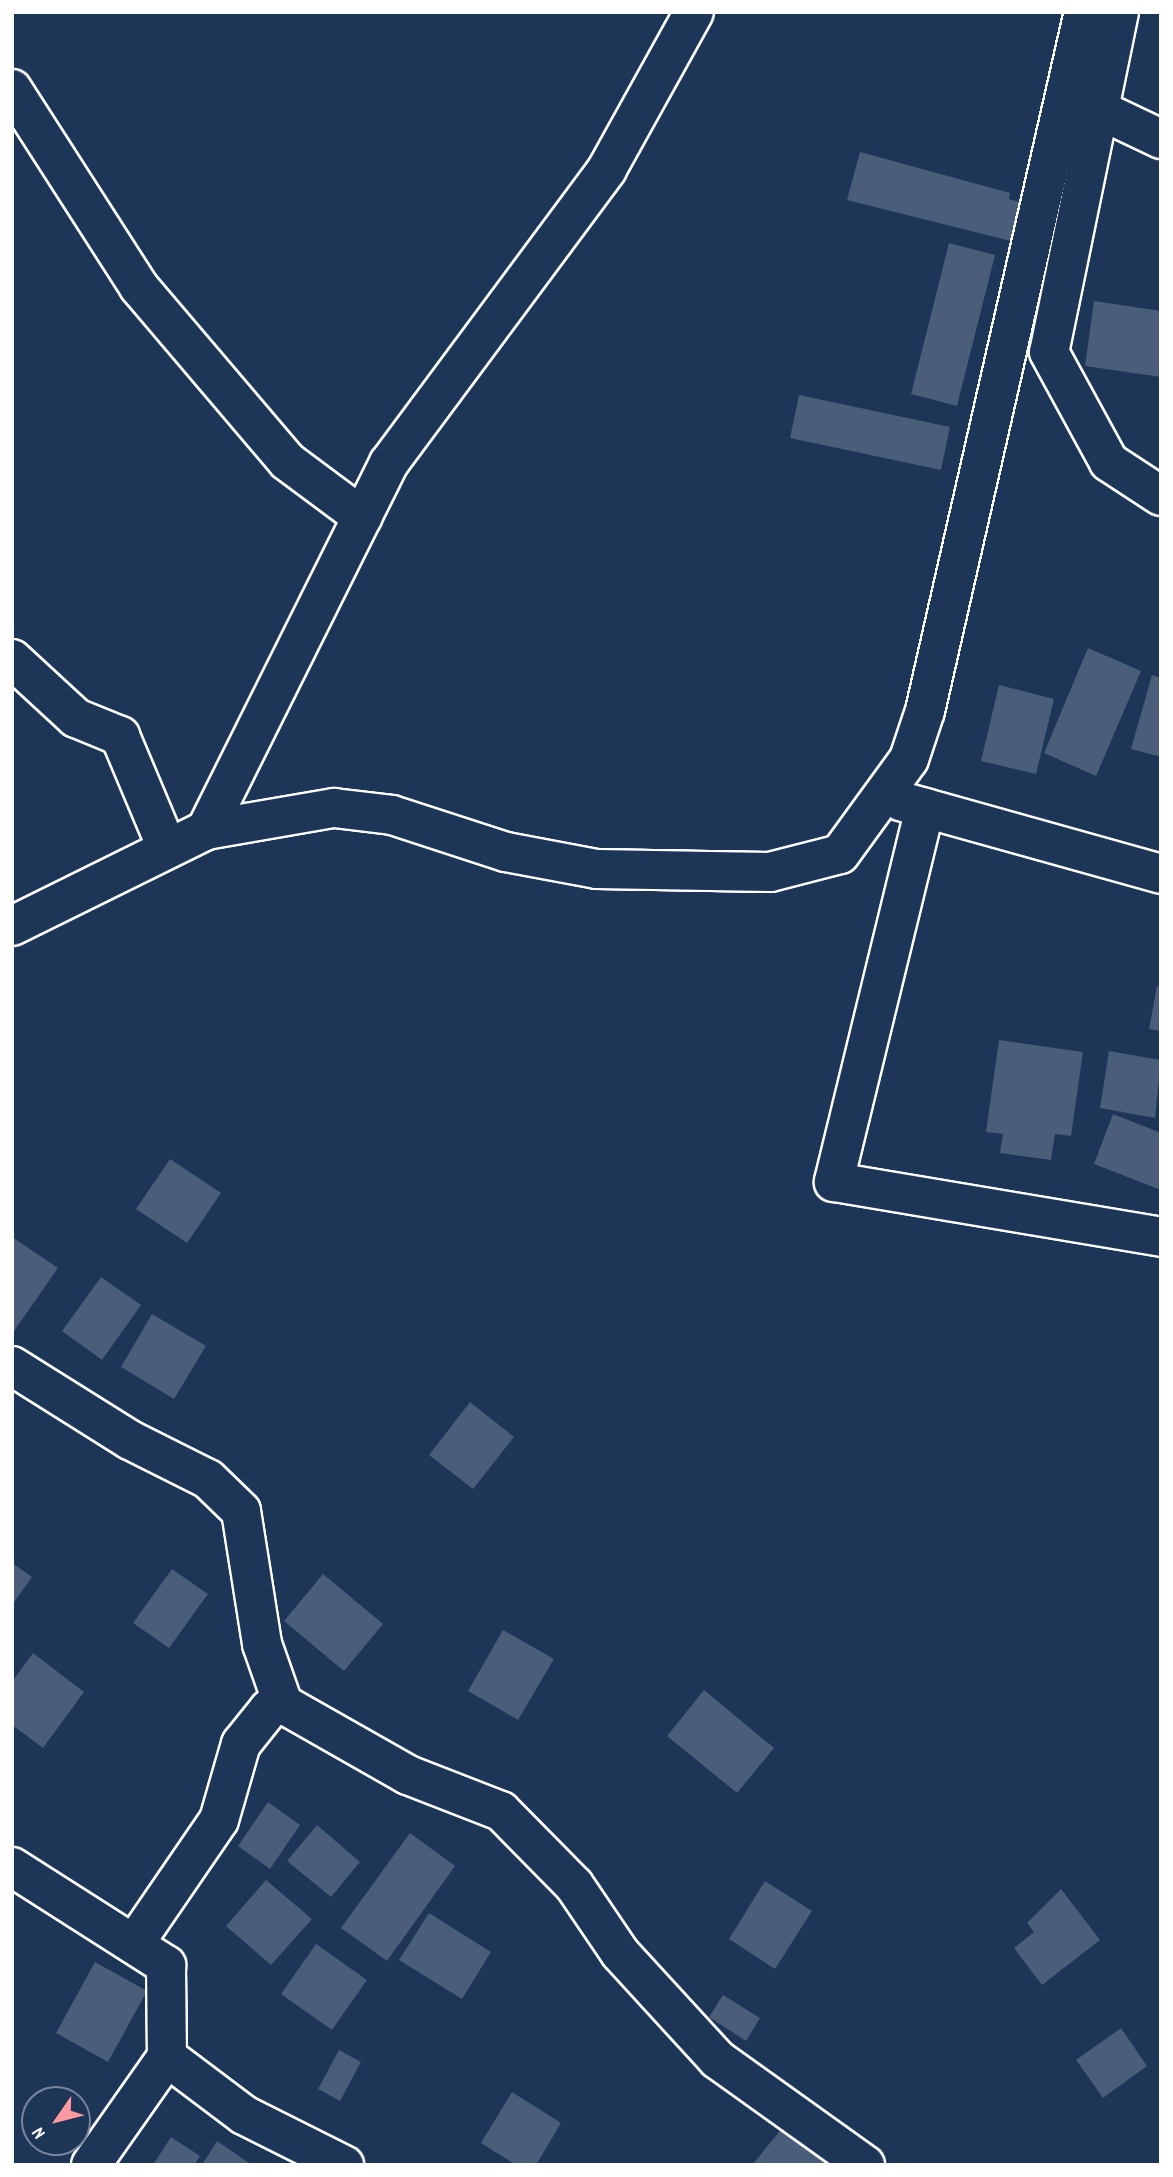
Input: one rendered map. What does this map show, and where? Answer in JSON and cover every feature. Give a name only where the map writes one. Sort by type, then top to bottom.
[{"type":"street","points":[[206,830],[389,463],[607,169],[694,12]]},
{"type":"street","points":[[12,926],[206,830],[334,808],[392,814],[506,852],[597,869],[770,872],[840,854],[886,797],[909,759],[925,710],[1084,12]]},
{"type":"street","points":[[1119,12],[1049,352],[1110,462],[1161,496]]},
{"type":"street","points":[[12,89],[139,287],[288,461],[362,517]]},
{"type":"street","points":[[1100,110],[1161,139]]},
{"type":"street","points":[[12,659],[76,718],[120,736],[167,848]]},
{"type":"street","points":[[886,797],[1161,874]]},
{"type":"street","points":[[925,808],[834,1182],[1161,1237]]},
{"type":"street","points":[[12,1366],[130,1440],[208,1479],[241,1511],[262,1644],[283,1704],[408,1775],[501,1811],[574,1885],[620,1953],[717,2059],[865,2165]]},
{"type":"street","points":[[134,1944],[219,1820],[241,1744],[268,1709],[283,1704]]},
{"type":"street","points":[[12,1867],[166,1965],[167,2057],[91,2165]]},
{"type":"street","points":[[167,2057],[244,2115],[344,2165]]},
{"type":"building","points":[[860,152],[1010,193],[1009,199],[1029,205],[1019,243],[847,200]]},
{"type":"building","points":[[949,243],[995,255],[957,406],[911,394]]},
{"type":"building","points":[[1094,301],[1161,311],[1161,377],[1085,366]]},
{"type":"building","points":[[799,395],[950,427],[941,470],[790,438]]},
{"type":"building","points":[[1088,648],[1141,671],[1096,776],[1044,753]]},
{"type":"building","points":[[1152,675],[1161,678],[1161,757],[1131,749]]},
{"type":"building","points":[[999,685],[1054,699],[1036,774],[981,761]]},
{"type":"building","points":[[1157,986],[1161,987],[1161,1031],[1149,1029]]},
{"type":"building","points":[[999,1040],[1083,1052],[1071,1136],[1055,1134],[1051,1160],[1000,1153],[1003,1134],[986,1132]]},
{"type":"building","points":[[1109,1051],[1161,1060],[1155,1118],[1100,1108]]},
{"type":"building","points":[[1113,1114],[1161,1133],[1161,1190],[1094,1164]]},
{"type":"building","points":[[170,1159],[221,1193],[187,1243],[136,1209]]},
{"type":"building","points":[[12,1237],[58,1268],[12,1334]]},
{"type":"building","points":[[101,1277],[141,1305],[102,1360],[62,1331]]},
{"type":"building","points":[[152,1314],[206,1346],[174,1399],[121,1367]]},
{"type":"building","points":[[470,1402],[514,1437],[473,1489],[429,1455]]},
{"type":"building","points":[[12,1563],[32,1577],[12,1605]]},
{"type":"building","points":[[172,1569],[208,1594],[169,1648],[133,1623]]},
{"type":"building","points":[[323,1574],[383,1624],[344,1671],[284,1621]]},
{"type":"building","points":[[503,1630],[554,1659],[518,1720],[468,1691]]},
{"type":"building","points":[[33,1653],[84,1692],[43,1748],[12,1725],[12,1682]]},
{"type":"building","points":[[704,1690],[774,1748],[737,1793],[667,1736]]},
{"type":"building","points":[[268,1802],[300,1825],[270,1869],[238,1846]]},
{"type":"building","points":[[317,1825],[360,1862],[331,1897],[287,1861]]},
{"type":"building","points":[[410,1833],[455,1866],[387,1961],[341,1928]]},
{"type":"building","points":[[266,1880],[312,1919],[271,1965],[226,1926]]},
{"type":"building","points":[[765,1881],[812,1911],[775,1969],[729,1939]]},
{"type":"building","points":[[1061,1889],[1100,1940],[1042,1985],[1014,1948],[1034,1932],[1027,1923]]},
{"type":"building","points":[[429,1913],[491,1952],[462,1999],[399,1960]]},
{"type":"building","points":[[316,1944],[367,1980],[332,2030],[281,1994]]},
{"type":"building","points":[[95,1962],[147,1991],[108,2062],[56,2033]]},
{"type":"building","points":[[723,1995],[760,2018],[746,2041],[709,2017]]},
{"type":"building","points":[[1121,2028],[1147,2066],[1103,2098],[1076,2060]]},
{"type":"building","points":[[339,2050],[361,2062],[340,2101],[318,2089]]},
{"type":"building","points":[[512,2092],[561,2123],[536,2165],[516,2165],[481,2143]]},
{"type":"building","points":[[784,2126],[830,2165],[752,2165]]},
{"type":"building","points":[[171,2137],[200,2156],[194,2165],[153,2165]]},
{"type":"building","points":[[217,2141],[252,2165],[202,2165]]}]
